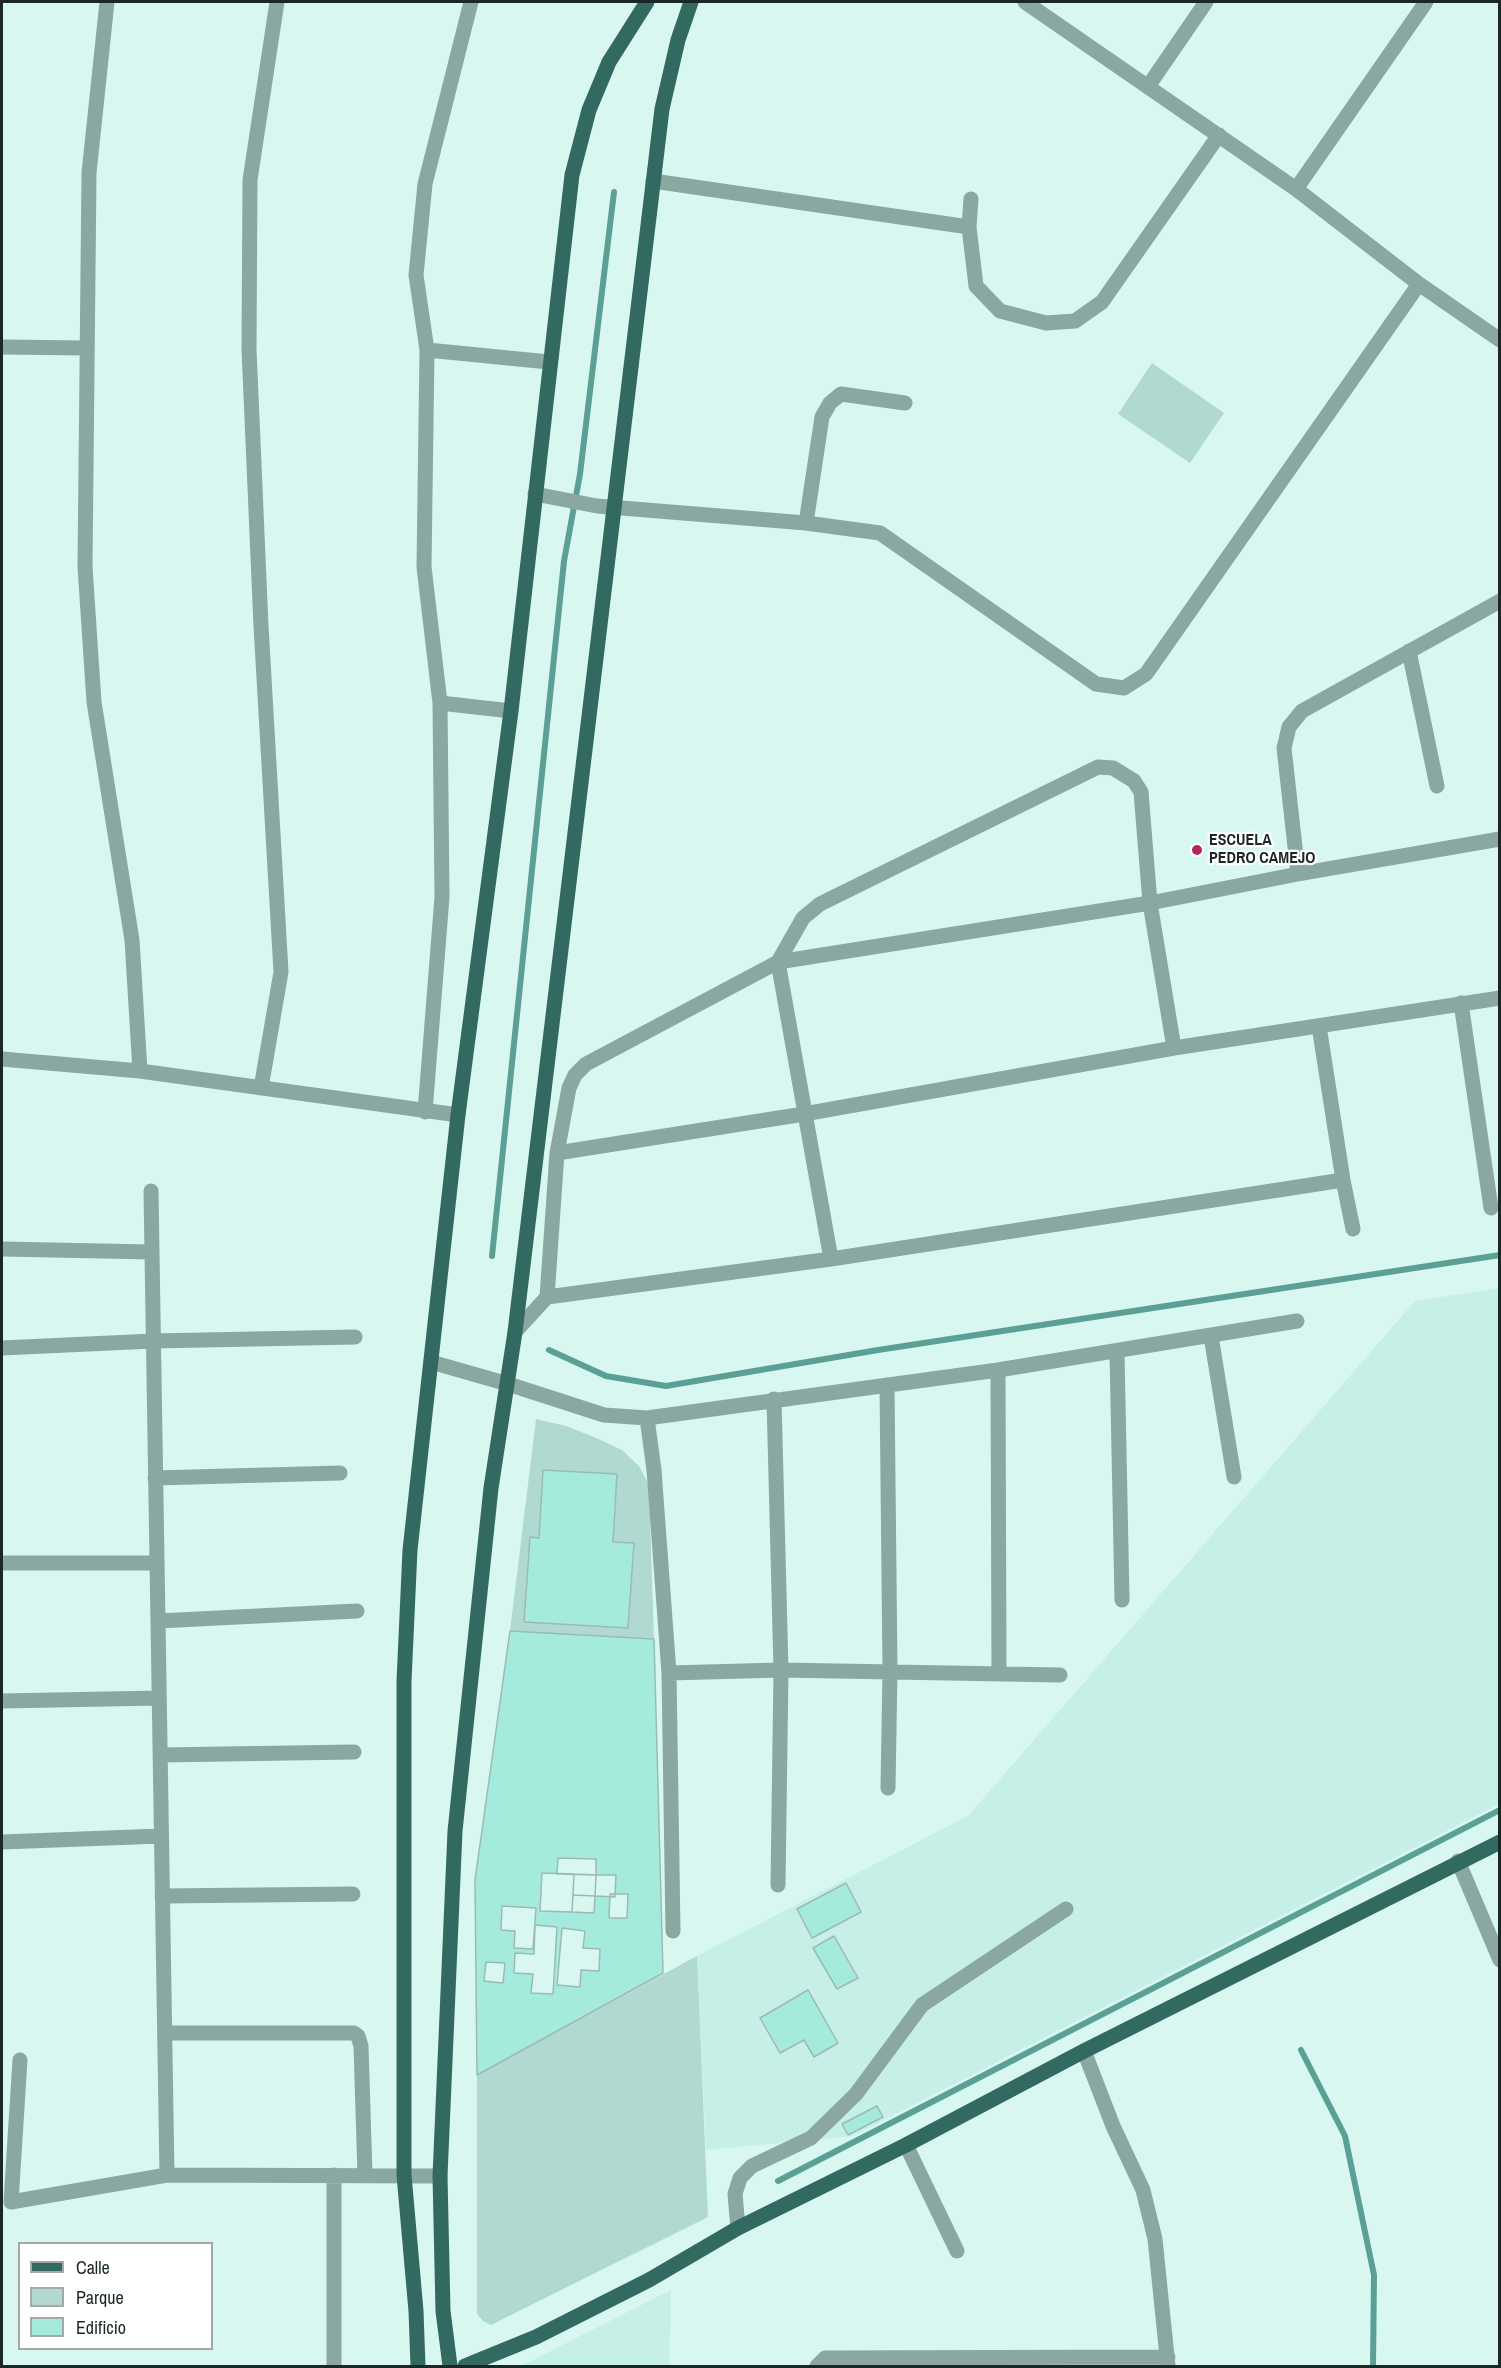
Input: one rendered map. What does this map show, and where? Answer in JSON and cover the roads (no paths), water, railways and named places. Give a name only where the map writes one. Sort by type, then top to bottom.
[{"type":"main road","points":[[418,2367],[416,2311],[404,2175],[404,1681],[410,1550],[458,1115],[511,711],[572,175],[589,110],[609,62],[647,2]]},
{"type":"main road","points":[[450,2367],[444,2312],[440,2176],[455,1831],[491,1488],[515,1332],[662,109],[678,40],[691,2]]},
{"type":"main road","points":[[465,2367],[536,2337],[649,2280],[738,2228],[906,2145],[1084,2051],[1458,1861],[1500,1842]]},
{"type":"main road","points":[[416,2311],[444,2312]]},
{"type":"street","points":[[107,2],[89,173],[85,567],[94,702],[132,940],[140,1071]]},
{"type":"street","points":[[261,1088],[281,972],[261,626],[250,361],[250,180],[277,2]]},
{"type":"street","points":[[425,1112],[442,897],[441,703],[424,567],[427,350],[416,275],[425,184],[471,2]]},
{"type":"street","points":[[1025,2],[1296,189],[1419,284],[1500,340]]},
{"type":"street","points":[[1149,86],[1206,2]]},
{"type":"street","points":[[1296,189],[1426,2]]},
{"type":"street","points":[[971,199],[969,227],[976,286],[1000,311],[1046,323],[1075,321],[1102,302],[1219,135]]},
{"type":"street","points":[[653,181],[969,227]]},
{"type":"street","points":[[535,494],[597,507],[806,523],[880,533],[1096,684],[1124,688],[1146,674],[1419,284]]},
{"type":"street","points":[[2,348],[87,348]]},
{"type":"street","points":[[427,350],[549,362]]},
{"type":"street","points":[[806,523],[822,417],[830,403],[841,394],[905,403]]},
{"type":"street","points":[[1298,874],[1284,748],[1289,727],[1302,711],[1500,601]]},
{"type":"street","points":[[1409,651],[1437,786]]},
{"type":"street","points":[[441,703],[511,711]]},
{"type":"street","points":[[831,1259],[778,962],[803,918],[820,904],[1098,767],[1113,768],[1125,773],[1142,792],[1150,903],[1174,1047]]},
{"type":"street","points":[[515,1332],[547,1297],[557,1153],[569,1088],[575,1075],[586,1064],[778,962],[1150,903],[1298,874],[1500,839]]},
{"type":"street","points":[[557,1153],[804,1114],[1174,1047],[1500,998]]},
{"type":"street","points":[[1461,1003],[1491,1208]]},
{"type":"street","points":[[1319,1026],[1353,1229]]},
{"type":"street","points":[[2,1059],[140,1071],[458,1115]]},
{"type":"street","points":[[547,1297],[831,1259],[1343,1180]]},
{"type":"street","points":[[151,1191],[167,2175]]},
{"type":"street","points":[[2,1249],[152,1252]]},
{"type":"street","points":[[431,1362],[604,1415],[647,1418],[998,1370],[1297,1321]]},
{"type":"street","points":[[1211,1336],[1234,1477]]},
{"type":"street","points":[[2,1348],[153,1341],[355,1337]]},
{"type":"street","points":[[1117,1352],[1122,1600]]},
{"type":"street","points":[[998,1370],[999,1674]]},
{"type":"street","points":[[886,1385],[890,1671],[888,1788]]},
{"type":"street","points":[[774,1399],[781,1670],[778,1885]]},
{"type":"street","points":[[647,1418],[654,1470],[669,1673],[673,1931]]},
{"type":"street","points":[[155,1478],[340,1473]]},
{"type":"street","points":[[2,1563],[157,1563]]},
{"type":"street","points":[[158,1621],[357,1611]]},
{"type":"street","points":[[669,1673],[781,1670],[1060,1675]]},
{"type":"street","points":[[2,1701],[159,1698]]},
{"type":"street","points":[[160,1755],[354,1752]]},
{"type":"street","points":[[2,1842],[161,1836]]},
{"type":"street","points":[[1458,1861],[1500,1960]]},
{"type":"street","points":[[162,1896],[353,1894]]},
{"type":"street","points":[[738,2228],[735,2194],[740,2178],[752,2166],[811,2138],[856,2094],[922,2005],[1066,1909]]},
{"type":"street","points":[[165,2033],[354,2033],[358,2036],[361,2046],[365,2175]]},
{"type":"street","points":[[817,2367],[825,2358],[1168,2362],[1155,2239],[1143,2190],[1113,2126],[1084,2051]]},
{"type":"street","points":[[20,2060],[6,2203],[167,2175],[440,2176]]},
{"type":"street","points":[[906,2145],[957,2250]]},
{"type":"street","points":[[334,2175],[334,2367]]},
{"type":"waterway","points":[[492,1256],[564,561],[580,474],[614,192]]},
{"type":"waterway","points":[[549,1350],[606,1376],[666,1386],[878,1350],[1500,1255]]},
{"type":"waterway","points":[[778,2181],[1500,1810]]},
{"type":"waterway","points":[[1301,2050],[1345,2136],[1374,2275],[1373,2366]]},
{"type":"place","name":"ESCUELA PEDRO CAMEJO","points":[[1197,850]]}]
